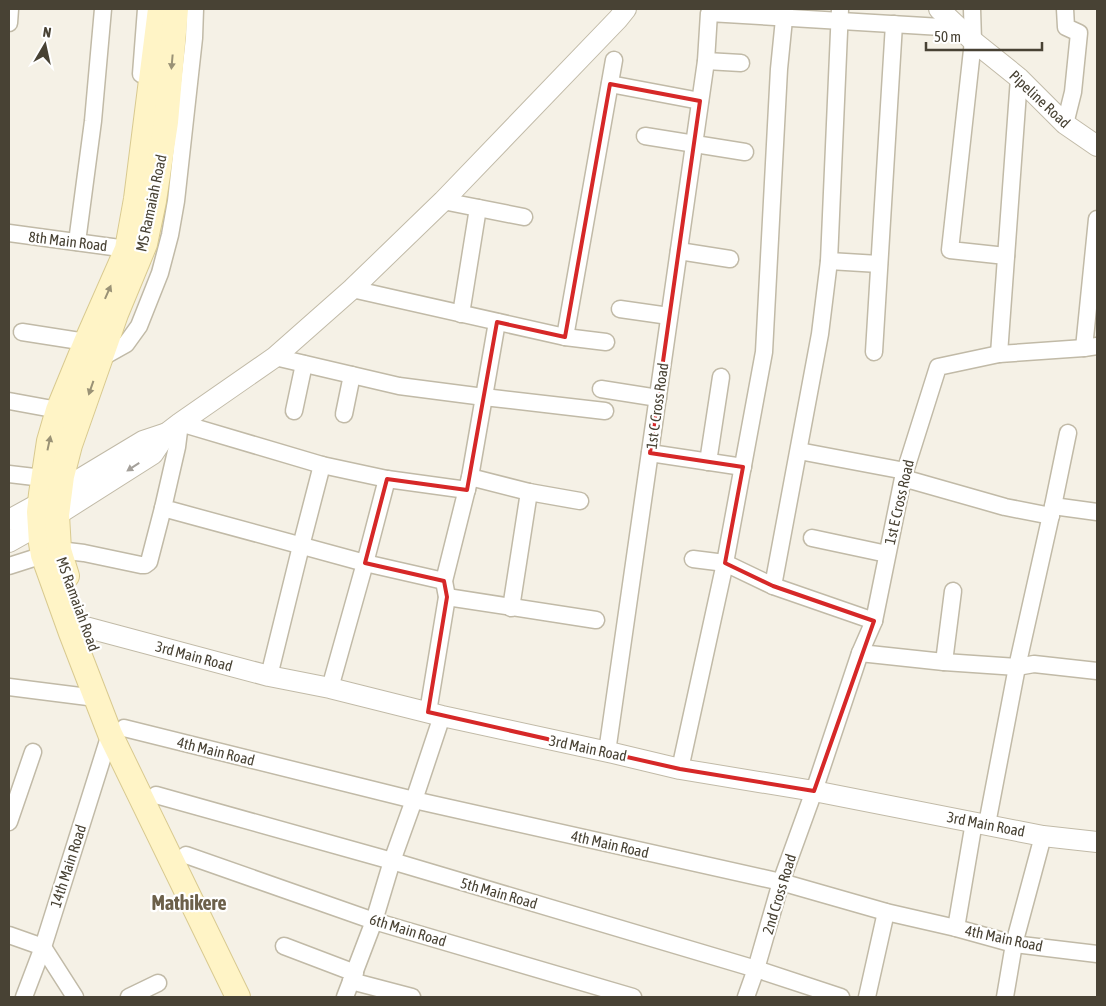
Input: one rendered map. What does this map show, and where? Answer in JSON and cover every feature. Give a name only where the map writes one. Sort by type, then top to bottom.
[{"type":"main road","name":"MS Ramaiah Road","points":[[50,498],[70,445],[94,350],[127,249],[169,10]]},
{"type":"main road","name":"MS Ramaiah Road","points":[[169,10],[166,122],[154,201],[145,244],[116,314],[58,410],[49,441],[51,553],[71,633],[96,698],[156,795],[255,997]]},
{"type":"main road","name":"MS Ramaiah Road","points":[[51,553],[85,627],[117,731],[238,997]]},
{"type":"street","points":[[9,23],[10,9]]},
{"type":"street","points":[[77,242],[93,121],[103,9]]},
{"type":"street","points":[[9,520],[50,498],[143,441],[173,428],[275,357],[352,289],[444,200],[612,26],[626,9]]},
{"type":"street","name":"Pipeline Road","points":[[940,9],[966,35],[1019,78],[1065,124],[1097,146]]},
{"type":"street","points":[[972,9],[966,35],[950,250],[1006,256]]},
{"type":"street","points":[[1065,124],[1073,92],[1080,33],[1066,27],[1066,9]]},
{"type":"street","name":"1st C Cross Road","points":[[607,752],[706,61],[709,13],[784,13]]},
{"type":"street","points":[[680,768],[725,564],[764,352],[778,69],[784,13],[839,15],[966,35]]},
{"type":"street","points":[[773,586],[819,342],[829,261],[839,15]]},
{"type":"street","points":[[874,352],[894,24]]},
{"type":"street","points":[[565,337],[614,60]]},
{"type":"street","points":[[706,61],[741,64]]},
{"type":"street","points":[[999,354],[1019,78]]},
{"type":"street","points":[[610,84],[700,101]]},
{"type":"street","points":[[645,136],[745,152]]},
{"type":"street","points":[[444,200],[524,217]]},
{"type":"street","points":[[461,314],[478,208]]},
{"type":"street","points":[[1091,347],[1097,218]]},
{"type":"street","name":"8th Main Road","points":[[9,233],[127,249]]},
{"type":"street","points":[[679,251],[730,259]]},
{"type":"street","points":[[829,261],[879,264]]},
{"type":"street","points":[[352,289],[565,337],[606,342]]},
{"type":"street","points":[[620,309],[670,316]]},
{"type":"street","points":[[345,997],[374,921],[392,861],[414,800],[435,714],[446,589],[468,484],[497,322]]},
{"type":"street","points":[[22,332],[94,350]]},
{"type":"street","name":"1st E Cross Road","points":[[814,791],[860,653],[874,621],[904,474],[938,367],[999,354],[1091,347]]},
{"type":"street","points":[[275,357],[399,386],[605,411]]},
{"type":"street","points":[[294,410],[304,364]]},
{"type":"street","points":[[344,414],[352,375]]},
{"type":"street","points":[[708,462],[721,377]]},
{"type":"street","points":[[601,389],[658,398]]},
{"type":"street","points":[[9,401],[58,410]]},
{"type":"street","points":[[173,428],[387,479],[468,484],[580,501]]},
{"type":"street","points":[[9,566],[51,553],[84,553],[141,565],[149,562],[177,447],[173,428]]},
{"type":"street","points":[[956,928],[1017,667],[1068,432]]},
{"type":"street","points":[[799,451],[904,474],[1005,507],[1097,512]]},
{"type":"street","points":[[650,452],[742,467]]},
{"type":"street","points":[[269,676],[300,546],[322,465]]},
{"type":"street","points":[[9,474],[50,498]]},
{"type":"street","points":[[330,688],[387,479]]},
{"type":"street","points":[[511,608],[530,492]]},
{"type":"street","points":[[9,542],[50,498]]},
{"type":"street","points":[[163,508],[365,563],[511,608],[596,620]]},
{"type":"street","points":[[812,538],[887,554]]},
{"type":"street","points":[[694,559],[725,564],[773,586],[874,621]]},
{"type":"street","points":[[944,662],[954,591]]},
{"type":"street","name":"3rd Main Road","points":[[85,627],[269,676],[330,688],[435,714],[680,768],[814,791],[1044,836],[1097,842]]},
{"type":"street","points":[[860,653],[944,662],[1017,667],[1034,664],[1097,671]]},
{"type":"street","points":[[9,688],[96,698]]},
{"type":"street","name":"4th Main Road","points":[[117,731],[781,882],[886,912],[1014,944],[1097,954]]},
{"type":"street","name":"14th Main Road","points":[[24,997],[117,731]]},
{"type":"street","points":[[9,822],[33,752]]},
{"type":"street","name":"2nd Cross Road","points":[[746,997],[781,882],[814,791]]},
{"type":"street","name":"5th Main Road","points":[[156,795],[392,861],[756,969],[841,997]]},
{"type":"street","points":[[1005,997],[1014,944],[1044,836]]},
{"type":"street","name":"6th Main Road","points":[[186,855],[374,921],[633,997]]},
{"type":"street","points":[[866,997],[886,912]]},
{"type":"street","points":[[9,935],[43,946],[75,997]]},
{"type":"street","points":[[284,946],[353,977],[412,997]]},
{"type":"street","points":[[129,997],[158,983]]},
{"type":"highlighted area","points":[[610,84],[700,101],[650,453],[743,467],[725,563],[773,586],[874,621],[814,791],[680,769],[428,712],[447,597],[444,581],[365,563],[387,479],[467,490],[497,322],[565,337]]},
{"type":"district","name":"Mathikere","points":[[189,902]]}]
